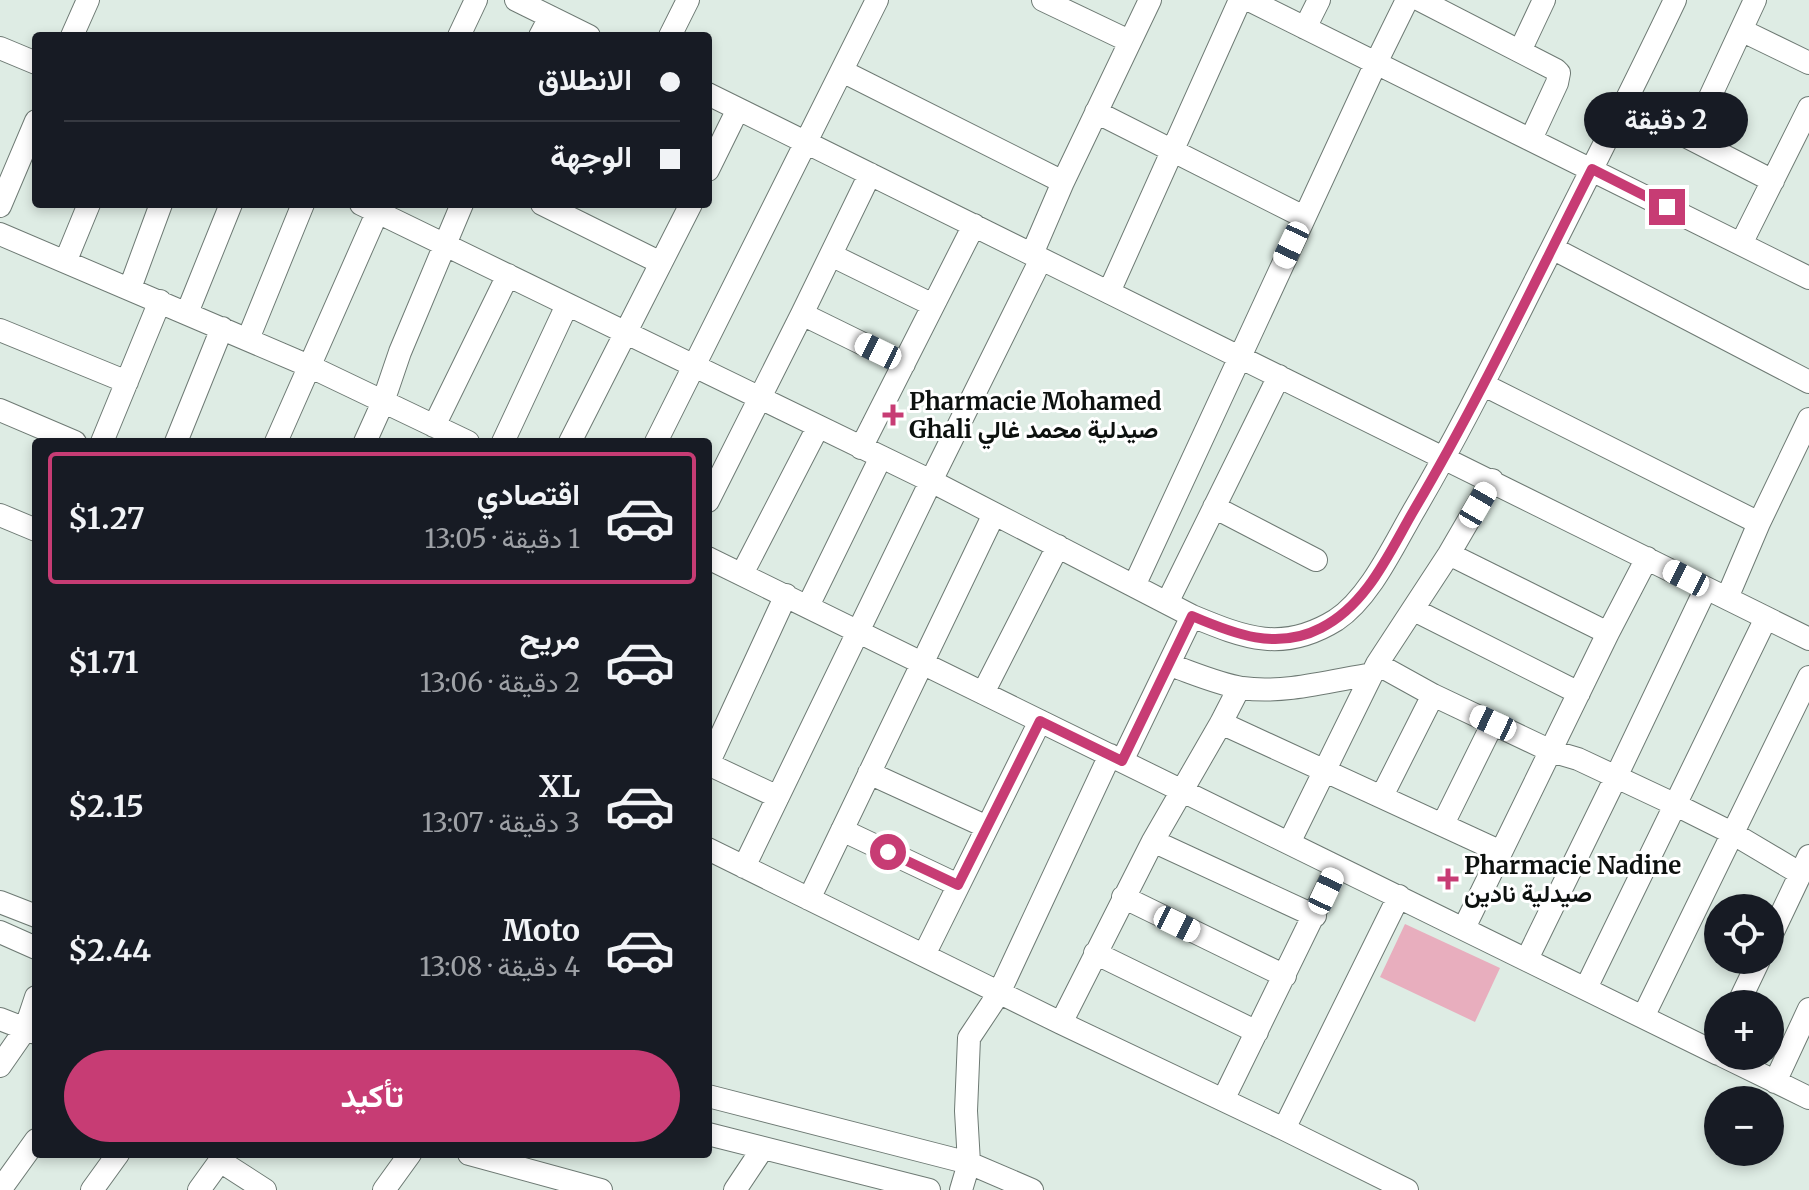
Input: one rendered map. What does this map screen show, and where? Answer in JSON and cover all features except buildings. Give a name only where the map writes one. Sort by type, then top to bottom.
[{"type":"street","points":[[74,32],[88,0]]},
{"type":"street","points":[[461,32],[476,0]]},
{"type":"street","points":[[516,0],[545,26],[571,32]]},
{"type":"street","points":[[672,32],[688,0]]},
{"type":"street","points":[[1043,0],[1129,41]]},
{"type":"street","points":[[744,867],[931,481],[1036,256],[1063,182],[1150,0]]},
{"type":"street","points":[[1109,292],[1240,0]]},
{"type":"street","points":[[1249,0],[1741,244],[1807,273]]},
{"type":"street","points":[[1305,28],[1319,0]]},
{"type":"street","points":[[1134,586],[1407,0]]},
{"type":"street","points":[[1420,0],[1559,73],[1531,139]]},
{"type":"street","points":[[1520,51],[1544,0]]},
{"type":"street","points":[[375,208],[567,305],[931,481],[1192,616],[1252,638],[1276,640],[1298,637],[1319,630],[1339,618],[1355,602],[1375,576],[1446,457],[1675,0]]},
{"type":"street","points":[[1691,138],[1755,0]]},
{"type":"street","points":[[658,438],[874,1]]},
{"type":"street","points":[[1741,30],[1809,63]]},
{"type":"street","points":[[0,48],[32,61]]},
{"type":"street","points":[[842,71],[1063,182]]},
{"type":"street","points":[[712,96],[1809,639]]},
{"type":"street","points":[[1625,105],[1773,181]]},
{"type":"street","points":[[1741,244],[1809,108]]},
{"type":"street","points":[[712,162],[738,109]]},
{"type":"street","points":[[1096,112],[1304,217]]},
{"type":"street","points":[[0,206],[32,130]]},
{"type":"street","points":[[712,493],[870,174]]},
{"type":"street","points":[[66,260],[87,208]]},
{"type":"street","points":[[130,288],[160,208]]},
{"type":"street","points":[[187,313],[229,208]]},
{"type":"street","points":[[248,339],[301,208]]},
{"type":"street","points":[[278,438],[373,208]]},
{"type":"street","points":[[367,438],[460,208]]},
{"type":"street","points":[[550,208],[661,263]]},
{"type":"street","points":[[572,438],[689,208]]},
{"type":"street","points":[[808,606],[904,364],[974,225]]},
{"type":"street","points":[[0,234],[309,366],[439,433],[508,275]]},
{"type":"street","points":[[1552,248],[1809,382]]},
{"type":"street","points":[[831,255],[933,305]]},
{"type":"street","points":[[104,438],[160,301]]},
{"type":"street","points":[[505,438],[567,305]]},
{"type":"street","points":[[802,314],[904,364]]},
{"type":"street","points":[[178,438],[222,328]]},
{"type":"street","points":[[0,330],[127,382]]},
{"type":"street","points":[[1167,603],[1279,376]]},
{"type":"street","points":[[1484,385],[1759,523]]},
{"type":"street","points":[[0,410],[66,438]]},
{"type":"street","points":[[1727,598],[1759,523],[1800,459],[1809,419]]},
{"type":"street","points":[[742,574],[818,427]]},
{"type":"street","points":[[1289,843],[1374,669],[1449,554],[1492,480]]},
{"type":"street","points":[[1214,507],[1316,560]]},
{"type":"street","points":[[809,899],[994,514]]},
{"type":"street","points":[[0,515],[32,528]]},
{"type":"street","points":[[983,693],[1058,546]]},
{"type":"street","points":[[1449,554],[1608,633]]},
{"type":"street","points":[[1464,928],[1647,558]]},
{"type":"street","points":[[712,560],[1704,1045]]},
{"type":"street","points":[[1527,959],[1706,588]]},
{"type":"street","points":[[712,755],[786,595]]},
{"type":"street","points":[[1414,610],[1579,693]]},
{"type":"street","points":[[961,1190],[969,1163],[966,1111],[969,1038],[999,993],[1116,758],[1170,665],[1192,616]]},
{"type":"street","points":[[1586,988],[1766,618]]},
{"type":"street","points":[[1170,665],[1239,688],[1279,689],[1374,669],[1551,751],[1578,759],[1805,865],[1784,909]]},
{"type":"street","points":[[1643,1017],[1809,677]]},
{"type":"street","points":[[1061,1023],[1123,897],[1239,688]]},
{"type":"street","points":[[1382,796],[1433,695]]},
{"type":"street","points":[[924,955],[1040,721]]},
{"type":"street","points":[[1221,723],[1501,852]]},
{"type":"street","points":[[1443,824],[1493,723]]},
{"type":"street","points":[[712,766],[778,797]]},
{"type":"street","points":[[869,773],[987,827]]},
{"type":"street","points":[[842,830],[958,885]]},
{"type":"street","points":[[1153,841],[1315,916]]},
{"type":"street","points":[[712,851],[1407,1190]]},
{"type":"street","points":[[1223,1100],[1337,867]]},
{"type":"street","points":[[1284,1129],[1399,896]]},
{"type":"street","points":[[1123,897],[1285,976]]},
{"type":"street","points":[[0,902],[32,914]]},
{"type":"street","points":[[0,932],[32,946]]},
{"type":"street","points":[[1095,953],[1257,1032]]},
{"type":"street","points":[[1775,1082],[1809,1009]]},
{"type":"street","points":[[0,1019],[30,1031],[0,1066]]},
{"type":"street","points":[[1752,1070],[1809,1098]]},
{"type":"street","points":[[712,1097],[969,1163],[1032,1190]]},
{"type":"street","points":[[712,1135],[929,1190]]},
{"type":"street","points":[[0,1190],[32,1146]]},
{"type":"street","points":[[735,1190],[763,1148]]},
{"type":"street","points":[[92,1190],[115,1158]]},
{"type":"street","points":[[199,1190],[221,1158]]},
{"type":"street","points":[[223,1158],[265,1190]]},
{"type":"street","points":[[384,1190],[407,1158]]},
{"type":"street","points":[[480,1158],[554,1184],[601,1190]]},
{"type":"shaded area","points":[[1405,924],[1500,968],[1475,1022],[1380,977]]},
{"type":"place","name":"Pharmacie Mohamed Ghali صيدلية محمد غالي","points":[[893,415]]},
{"type":"place","name":"Pharmacie Nadine صيدلية نادين","points":[[1448,879]]},
{"type":"route","points":[[888,852],[958,885],[1040,721],[1122,761],[1192,616],[1227,631],[1276,640],[1319,630],[1339,618],[1381,567],[1446,457],[1592,169],[1667,207]]}]
